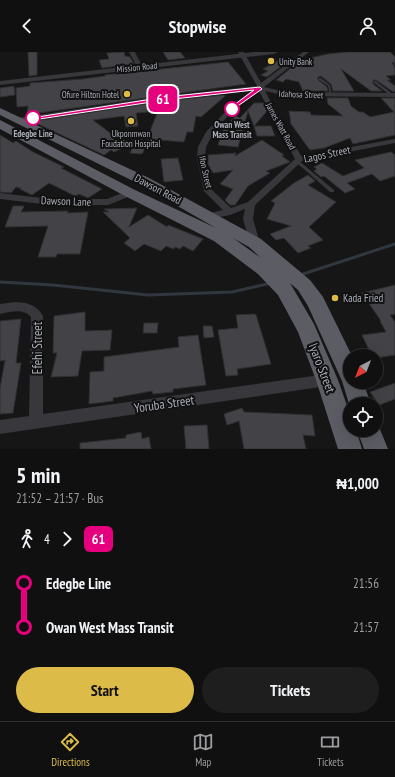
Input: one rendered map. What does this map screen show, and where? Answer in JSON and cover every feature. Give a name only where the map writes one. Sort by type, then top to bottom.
[{"type":"highway","name":"Dawson Road","points":[[0,111],[144,181],[209,216],[255,243],[292,282]]},
{"type":"highway","name":"Dawson Road","points":[[0,124],[130,193],[220,237],[264,269],[292,282]]},
{"type":"highway","name":"Iyaro Street","points":[[292,282],[316,302],[343,360]]},
{"type":"highway","name":"Iyaro Street","points":[[292,282],[307,330],[327,380],[350,449]]},
{"type":"highway","points":[[372,437],[376,449]]},
{"type":"street","points":[[132,52],[138,64]]},
{"type":"street","name":"Mission Road","points":[[0,79],[243,53],[274,52]]},
{"type":"street","name":"Ifon Street","points":[[230,212],[208,191],[201,158],[202,147],[209,134],[229,111],[306,52]]},
{"type":"street","name":"Mission Road","points":[[0,83],[243,53]]},
{"type":"street","name":"James Watt Road","points":[[243,53],[299,160]]},
{"type":"street","name":"Idahosa Street","points":[[18,120],[165,98],[260,88],[286,94],[394,95]]},
{"type":"street","name":"Lagos Street","points":[[251,204],[299,160],[395,141]]},
{"type":"street","name":"Dawson Lane","points":[[0,196],[50,202],[108,202],[130,193]]},
{"type":"street","points":[[209,216],[230,212],[251,204]]},
{"type":"street","points":[[251,204],[248,219],[255,243]]},
{"type":"street","name":"Efehi Street","points":[[0,309],[26,306],[33,310],[37,316],[36,422]]},
{"type":"street","name":"Yoruba Street","points":[[0,427],[327,380]]},
{"type":"lane","points":[[320,79],[328,86],[331,94]]},
{"type":"lane","points":[[375,82],[394,95]]},
{"type":"lane","points":[[299,160],[332,191]]},
{"type":"building","points":[[28,52],[37,52],[37,75],[29,76]]},
{"type":"building","points":[[124,52],[125,56],[130,57],[134,64],[102,68],[99,60],[109,59],[107,53]]},
{"type":"building","points":[[163,52],[180,52],[185,58],[168,60]]},
{"type":"building","points":[[348,52],[390,52],[395,57],[395,62],[392,63],[395,68],[395,75],[386,76],[391,80],[387,80],[395,86],[395,92],[376,80],[373,80],[373,84],[382,91],[371,91],[341,69],[354,91],[333,91],[331,84],[321,76],[318,77],[318,80],[327,87],[328,91],[303,91],[299,82],[286,79],[283,82],[276,80],[301,60],[328,54]]},
{"type":"building","points":[[280,59],[288,61],[267,77],[261,75],[268,71],[263,69]]},
{"type":"building","points":[[228,62],[246,84],[27,115],[28,106],[17,107],[16,88],[30,86],[30,83],[83,79],[105,75]]},
{"type":"building","points":[[14,86],[15,95],[0,97],[0,88]]},
{"type":"building","points":[[225,96],[201,117],[196,116],[193,132],[187,132],[184,142],[147,139],[158,111],[136,113],[138,126],[126,127],[124,116],[93,120],[127,146],[114,152],[111,150],[104,155],[36,123],[35,121],[165,101]]},
{"type":"building","points":[[327,98],[348,98],[351,106],[370,117],[394,112],[381,98],[395,98],[395,135],[353,144],[350,138],[324,148],[310,150],[291,124],[289,111],[310,112],[311,115],[343,116],[328,104]]},
{"type":"building","points":[[254,103],[264,103],[267,111],[254,126],[248,111],[238,147],[218,145],[224,127],[236,116],[240,118]]},
{"type":"building","points":[[254,126],[271,126],[275,136],[257,136]]},
{"type":"building","points":[[140,132],[144,150],[142,154],[130,153]]},
{"type":"building","points":[[0,135],[13,143],[16,141],[33,152],[64,167],[61,168],[102,189],[88,198],[79,194],[75,196],[49,183],[32,195],[20,189],[21,187],[16,187],[11,193],[0,192]]},
{"type":"building","points":[[262,140],[284,155],[282,156],[290,162],[266,171],[270,173],[248,186],[235,205],[230,205],[225,200],[233,189],[220,184],[233,170],[213,173],[208,164],[208,155],[236,153],[235,156]]},
{"type":"building","points":[[391,152],[395,155],[395,176],[380,181],[372,174],[347,183],[355,189],[345,193],[324,176],[321,177],[314,171],[317,169],[314,167],[322,163],[343,176],[364,168],[355,160]]},
{"type":"building","points":[[178,158],[183,180],[164,182],[161,159]]},
{"type":"building","points":[[308,175],[315,181],[308,185],[336,202],[309,227],[323,240],[308,246],[311,248],[298,253],[284,238],[276,240],[270,234],[291,226],[267,219],[275,203],[271,201],[294,183]]},
{"type":"building","points":[[13,206],[24,206],[21,212],[88,212],[80,254],[57,254],[56,257],[38,257],[48,226],[5,227]]},
{"type":"building","points":[[137,208],[129,227],[148,215],[167,227],[168,225],[203,239],[193,251],[183,246],[180,249],[175,247],[174,249],[166,246],[161,251],[144,244],[135,251],[124,243],[130,238],[103,212],[109,212],[104,209]]},
{"type":"building","points":[[395,285],[395,314],[390,315],[395,322],[395,355],[383,357],[383,349],[369,349],[362,335],[386,332],[381,321],[362,293]]},
{"type":"building","points":[[85,312],[85,331],[112,330],[110,350],[82,351],[78,376],[51,377],[57,353],[53,353],[54,316]]},
{"type":"building","points":[[236,315],[256,315],[271,364],[237,369],[238,375],[226,376],[218,330],[238,328]]},
{"type":"building","points":[[21,319],[16,363],[21,363],[13,413],[0,414],[0,388],[5,360],[0,361],[0,321]]},
{"type":"building","points":[[144,323],[158,323],[157,333],[143,333]]},
{"type":"building","points":[[203,326],[212,326],[214,337],[204,338]]},
{"type":"building","points":[[198,335],[206,385],[173,389],[173,392],[153,394],[152,391],[113,398],[113,401],[89,404],[90,372],[104,371],[104,357],[179,347],[178,337]]},
{"type":"building","points":[[395,383],[395,399],[383,404],[383,397],[373,397],[370,392],[383,389],[383,387]]},
{"type":"building","points":[[242,408],[244,412],[312,415],[315,436],[303,435],[306,449],[244,449],[239,421],[227,425],[224,414]]},
{"type":"building","points":[[207,425],[209,449],[186,449],[184,426]]},
{"type":"building","points":[[141,432],[142,439],[149,437],[151,449],[80,449],[80,443],[126,438],[126,435]]},
{"type":"waterway","points":[[300,275],[395,244]]},
{"type":"waterway","points":[[0,282],[53,285],[148,295],[232,292],[271,283]]},
{"type":"bus line","name":"61","points":[[33,118],[165,98],[260,88],[232,109]]},
{"type":"place","name":"Unity Bank","points":[[271,61]]},
{"type":"place","name":"Ofure Hilton Hotel","points":[[127,94]]},
{"type":"place","name":"Owan West Mass Transit","points":[[232,109]]},
{"type":"place","name":"Edegbe Line","points":[[33,118]]},
{"type":"place","name":"Ukponmwan Foudation Hospital","points":[[131,121]]},
{"type":"place","name":"Kada Fried","points":[[335,298]]}]
